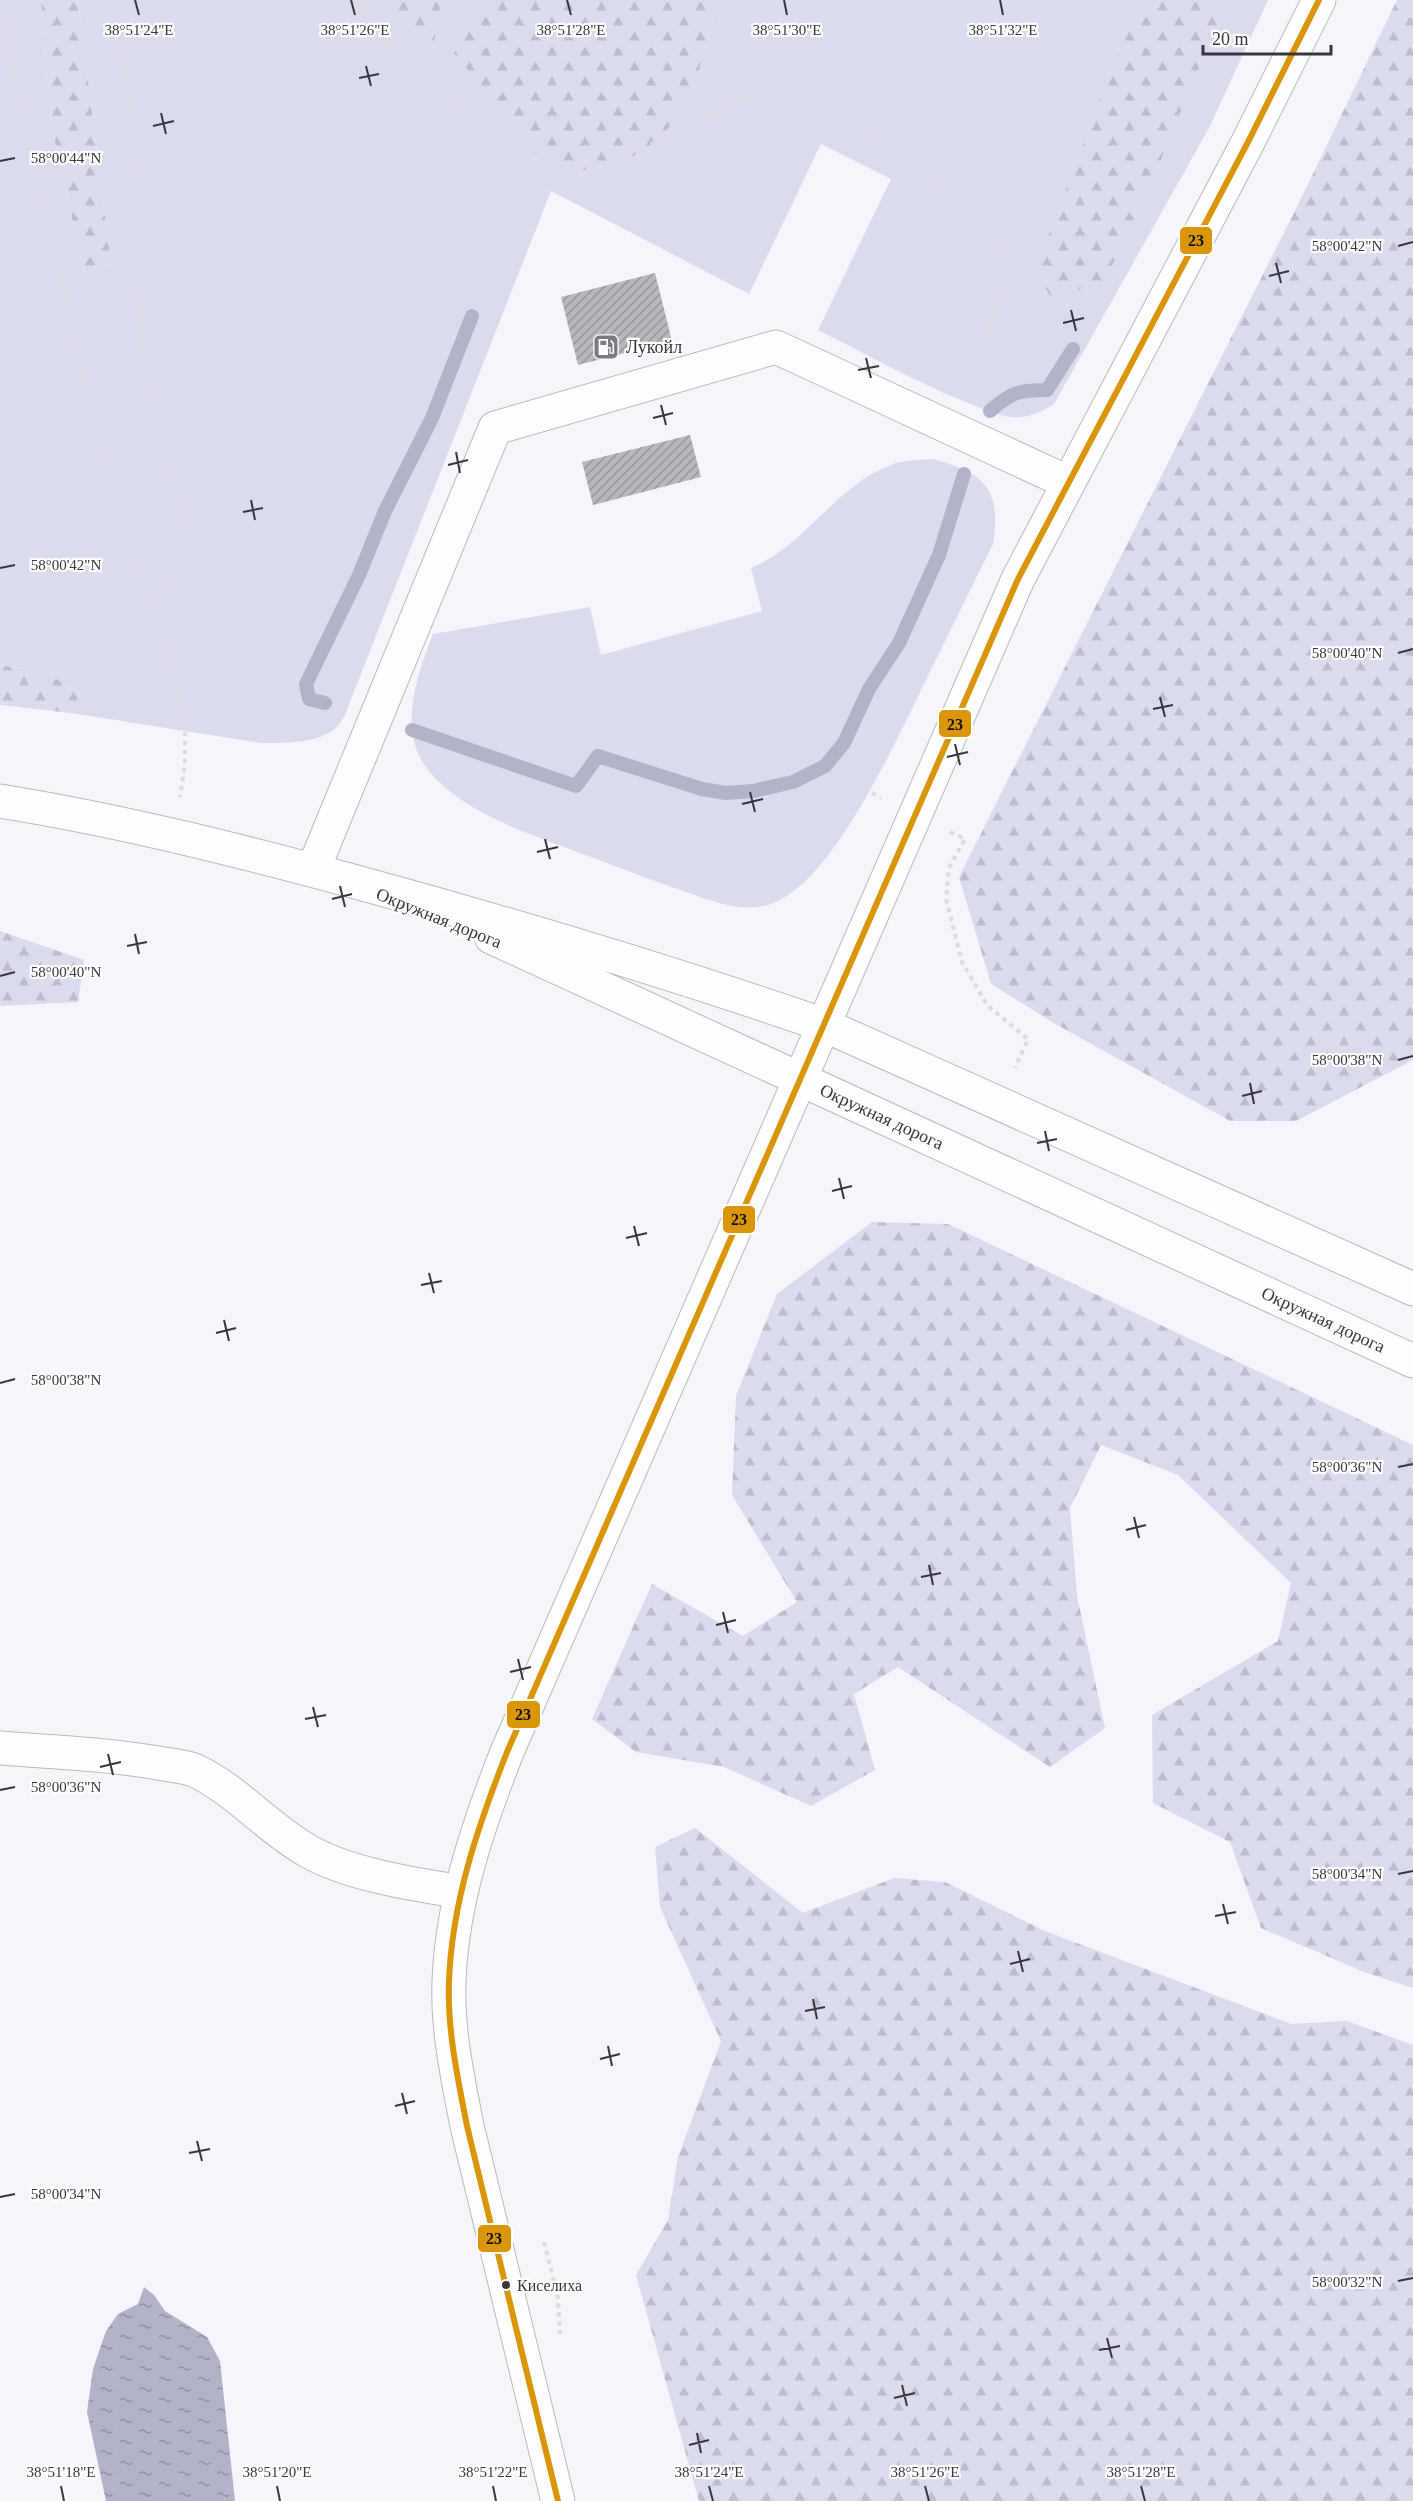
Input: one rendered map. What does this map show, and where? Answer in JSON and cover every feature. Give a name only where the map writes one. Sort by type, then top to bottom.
[{"type":"main road","points":[[558,2501],[467,2126],[456,2074],[450,2025],[449,1982],[453,1936],[461,1892],[477,1833],[507,1752],[1018,579],[1067,482],[1248,142],[1319,0]]},
{"type":"main road","points":[[313,870],[495,428],[776,346],[1067,482]]},
{"type":"main road","name":"Окружная дорога","points":[[0,801],[174,835],[313,870],[470,913],[731,993],[824,1025],[1413,1289]]},
{"type":"main road","name":"Окружная дорога","points":[[313,870],[478,931],[1413,1361]]},
{"type":"main road","points":[[0,1748],[137,1760],[191,1769],[222,1785],[286,1837],[310,1852],[342,1865],[398,1881],[461,1892]]},
{"type":"path","points":[[8,0],[12,55],[21,111],[56,252],[101,458],[131,538],[146,589],[166,627],[185,734],[185,763],[174,835]]},
{"type":"path","points":[[118,0],[130,106],[135,239],[143,315],[142,353],[148,394],[177,484],[182,516],[166,627]]},
{"type":"path","points":[[350,0],[425,80],[501,139],[557,165],[583,170],[616,167],[661,138],[703,121],[768,88],[783,85],[798,86],[814,94],[972,210],[987,227],[998,253],[997,297],[989,330],[978,353],[945,393]]},
{"type":"path","points":[[872,794],[965,839],[949,868],[946,899],[962,962],[987,1005],[1028,1040],[998,1103]]},
{"type":"green space","points":[[0,0],[41,0],[52,128],[84,272],[111,264],[78,0],[382,0],[405,25],[440,6],[435,0],[488,0],[455,53],[693,94],[717,0],[1268,0],[1209,128],[1054,404],[1028,416],[1005,416],[963,401],[818,330],[891,179],[821,144],[749,294],[551,191],[344,717],[334,730],[316,738],[297,742],[261,743],[71,713],[80,692],[42,671],[0,665]]},
{"type":"green space","points":[[41,0],[78,0],[111,264],[84,272],[52,128]]},
{"type":"green space","points":[[382,0],[435,0],[440,6],[434,43],[405,25]]},
{"type":"green space","points":[[488,0],[717,0],[693,94],[661,138],[616,167],[583,170],[557,166],[539,158],[454,53]]},
{"type":"green space","points":[[1149,0],[1227,0],[1163,155],[1106,279],[1053,300],[1035,271],[1128,26]]},
{"type":"green space","points":[[1397,0],[1413,0],[1413,1060],[1296,1121],[1230,1121],[1052,1022],[991,984],[959,877],[1295,211]]},
{"type":"green space","points":[[932,459],[965,470],[977,477],[985,486],[995,509],[993,544],[881,771],[862,804],[822,863],[800,886],[778,901],[759,907],[722,904],[544,840],[465,802],[443,785],[426,767],[415,745],[412,718],[415,689],[433,634],[590,607],[601,655],[762,611],[751,568],[771,558],[788,545],[853,487],[871,475],[896,463]]},
{"type":"green space","points":[[0,665],[42,671],[80,692],[71,713],[0,705]]},
{"type":"green space","points":[[0,931],[84,960],[78,1002],[0,1006]]},
{"type":"green space","points":[[872,1222],[948,1224],[1413,1445],[1413,1988],[1364,1972],[1261,1928],[1230,1842],[1153,1803],[1152,1715],[1278,1641],[1291,1583],[1178,1475],[1101,1445],[1070,1508],[1077,1596],[1105,1728],[1050,1767],[898,1667],[854,1694],[875,1770],[811,1806],[724,1767],[636,1752],[592,1719],[652,1584],[743,1636],[797,1602],[732,1495],[736,1396],[777,1294]]},
{"type":"green space","points":[[695,1828],[803,1913],[894,1878],[945,1882],[1045,1931],[1291,2024],[1347,2021],[1413,2045],[1413,2501],[699,2501],[636,2275],[668,2220],[678,2157],[721,2041],[660,1907],[655,1847]]},
{"type":"water","points":[[144,2287],[154,2295],[165,2311],[207,2337],[220,2361],[235,2501],[106,2501],[87,2412],[93,2369],[106,2331],[118,2314],[138,2304]]},
{"type":"building","points":[[655,273],[672,341],[578,365],[561,297]]},
{"type":"building","points":[[690,435],[701,477],[593,505],[582,462]]},
{"type":"waterway","points":[[325,703],[309,699],[306,684],[359,575],[385,511],[432,418],[472,316]]},
{"type":"waterway","points":[[990,411],[1016,393],[1047,390],[1073,349]]},
{"type":"waterway","points":[[412,730],[576,786],[598,756],[702,789],[726,793],[753,791],[793,782],[825,766],[844,743],[869,689],[899,643],[939,555],[964,474]]},
{"type":"transit line","name":"23","points":[[558,2501],[467,2126],[451,2036],[449,1999],[451,1951],[468,1864],[507,1752],[1018,579],[1248,142],[1319,0]]},
{"type":"place","name":"Лукойл","points":[[606,347]]},
{"type":"place","name":"Киселиха","points":[[506,2285]]}]
